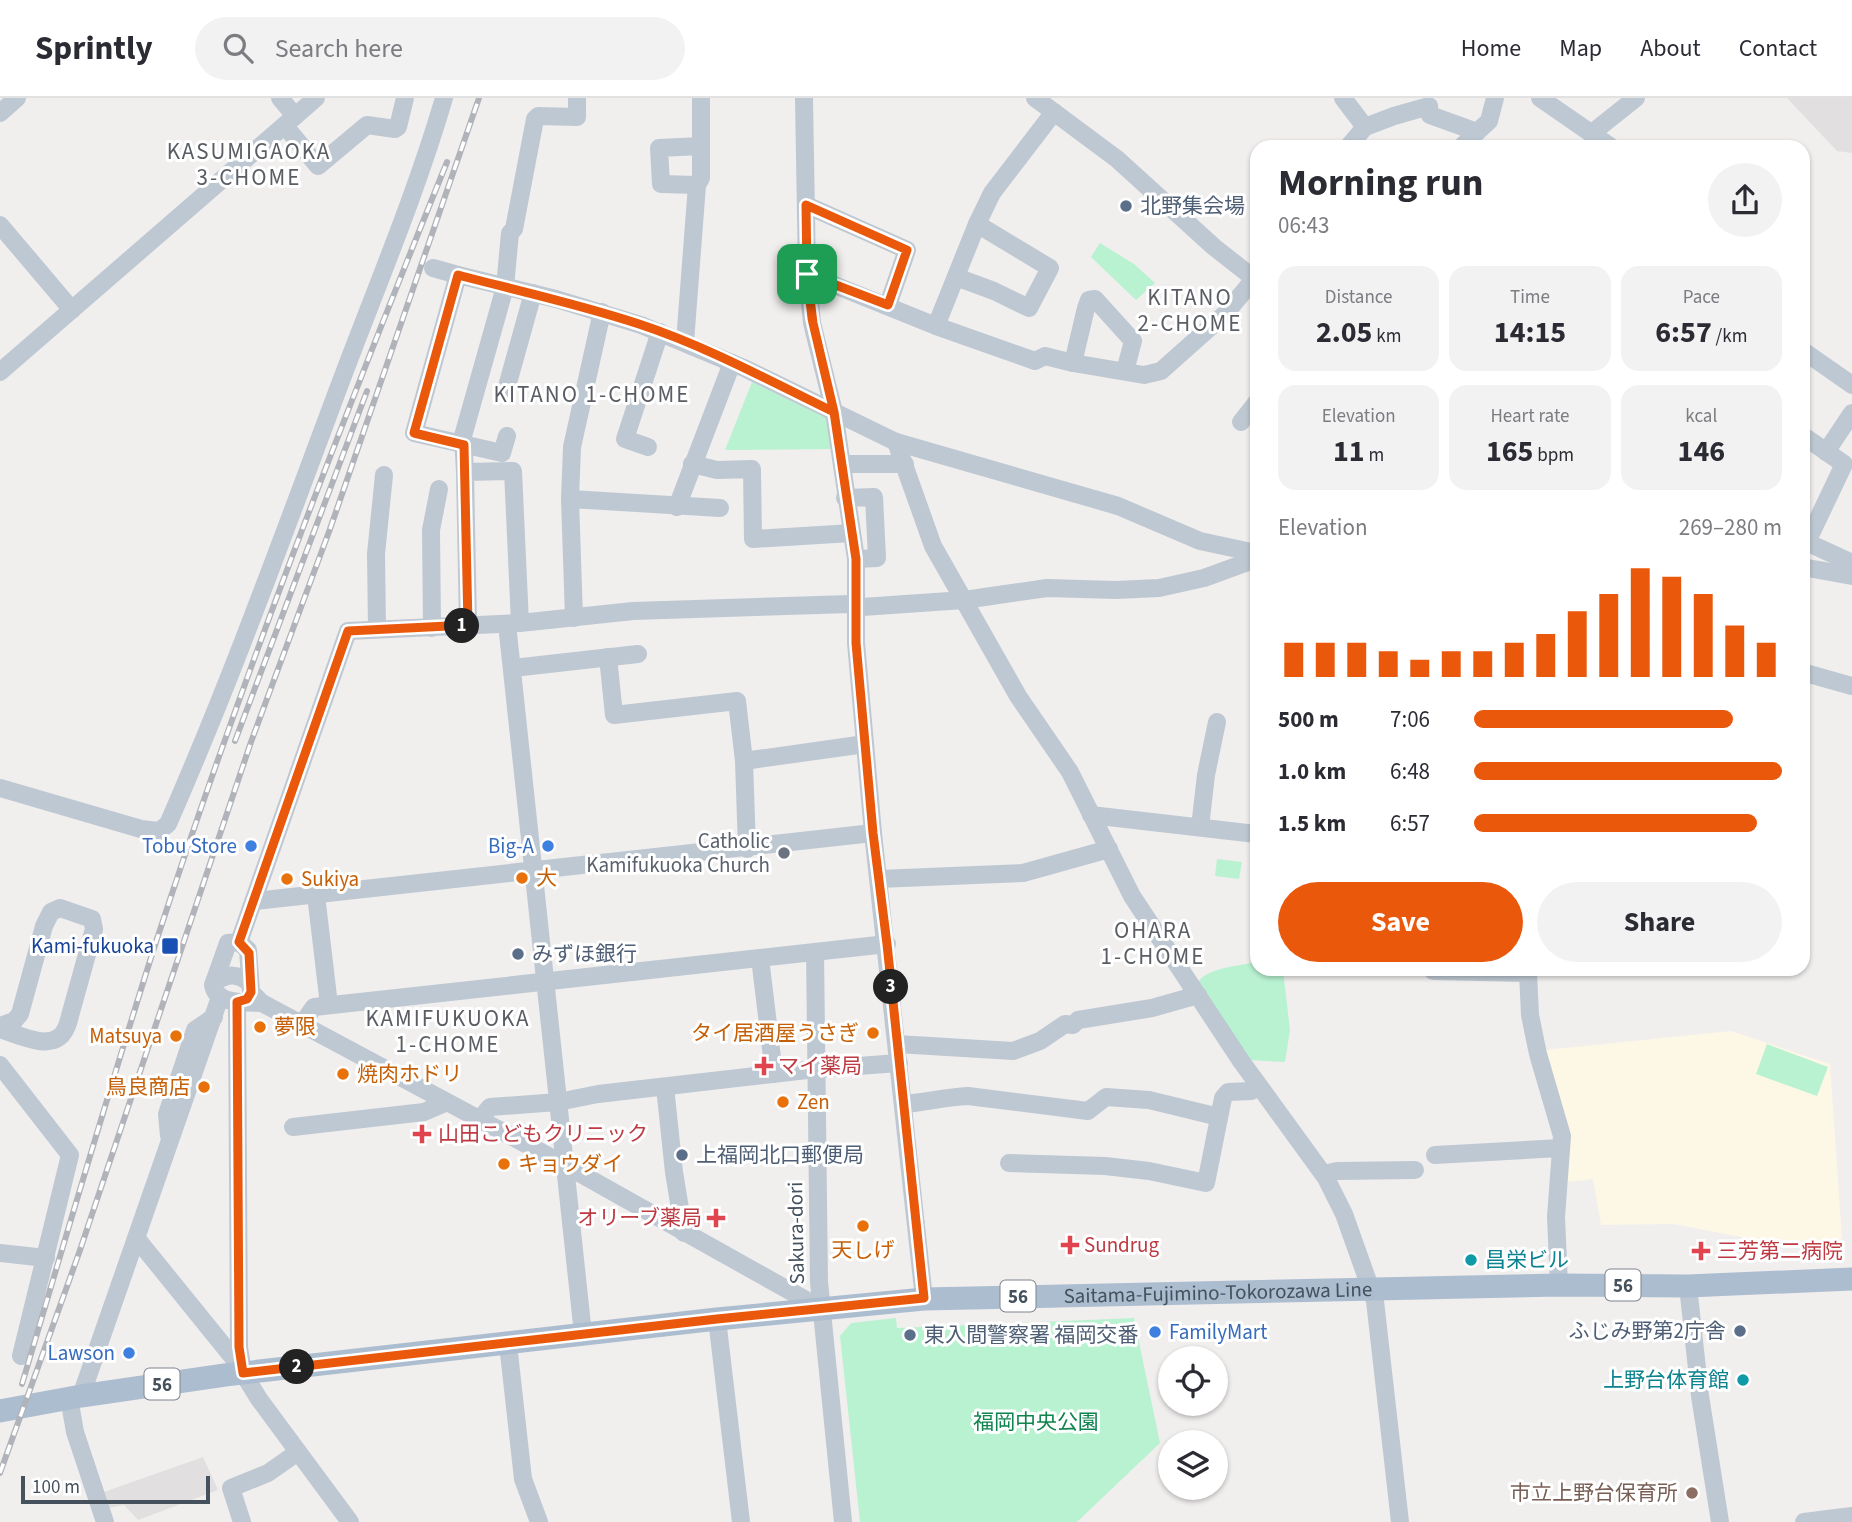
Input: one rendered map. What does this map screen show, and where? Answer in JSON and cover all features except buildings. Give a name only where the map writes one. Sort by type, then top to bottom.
[{"type":"main road","name":"56","points":[[1688,1286],[1852,1279]]},
{"type":"main road","name":"Saitama-Fujimino-Tokorozawa Line","points":[[13,1409],[75,1397],[243,1373],[924,1298],[1559,1285],[1688,1286]]},
{"type":"street","points":[[0,113],[17,98]]},
{"type":"street","points":[[280,98],[290,121],[318,166],[367,125],[395,129],[398,127],[405,98]]},
{"type":"street","points":[[0,372],[316,98]]},
{"type":"street","points":[[0,788],[141,829],[159,831],[168,824],[277,556],[400,231],[444,98]]},
{"type":"street","points":[[468,625],[463,436],[505,287],[510,233],[514,229],[536,119],[538,116],[577,117],[577,98]]},
{"type":"street","points":[[685,342],[697,185],[701,178],[701,98]]},
{"type":"street","points":[[804,98],[807,274],[813,323],[834,412],[856,559],[856,643],[873,833],[924,1298]]},
{"type":"street","points":[[1035,98],[1118,159],[1193,229],[1250,274]]},
{"type":"street","points":[[1343,98],[1365,127]]},
{"type":"street","points":[[1469,140],[1489,121],[1495,98]]},
{"type":"street","points":[[1540,98],[1602,140]]},
{"type":"street","points":[[1592,133],[1636,98]]},
{"type":"street","points":[[1354,140],[1365,127],[1429,106],[1430,115],[1478,132]]},
{"type":"street","points":[[936,326],[992,193],[1054,112]]},
{"type":"street","points":[[697,185],[661,184],[659,148],[701,146]]},
{"type":"street","points":[[806,205],[907,250],[888,305]]},
{"type":"street","points":[[956,277],[994,290],[1028,308],[1050,268],[977,224]]},
{"type":"street","points":[[0,225],[72,310]]},
{"type":"street","points":[[433,268],[602,312],[660,332],[732,363],[895,442],[1118,506],[1200,541],[1250,552]]},
{"type":"street","points":[[807,274],[936,326],[1035,361],[1045,356],[1144,374],[1161,371],[1225,314],[1250,286]]},
{"type":"street","points":[[458,275],[414,433],[502,453],[507,436]]},
{"type":"street","points":[[506,390],[533,293]]},
{"type":"street","points":[[1073,363],[1086,308],[1089,300],[1095,299],[1133,341],[1125,371]]},
{"type":"street","points":[[574,618],[570,499],[572,447],[602,312]]},
{"type":"street","points":[[648,447],[625,439],[660,332]]},
{"type":"street","points":[[1810,356],[1852,385]]},
{"type":"street","points":[[677,507],[732,363]]},
{"type":"street","points":[[1241,422],[1250,411]]},
{"type":"street","points":[[1826,452],[1852,413]]},
{"type":"street","points":[[1810,441],[1844,464],[1810,531]]},
{"type":"street","points":[[895,442],[933,546],[1018,696],[1070,772],[1145,917],[1259,1086],[1324,1174],[1344,1214],[1375,1301],[1400,1522]]},
{"type":"street","points":[[692,464],[717,470],[752,469],[753,539],[852,533]]},
{"type":"street","points":[[842,464],[905,464]]},
{"type":"street","points":[[465,472],[513,471],[513,668],[583,1334]]},
{"type":"street","points":[[377,629],[376,554],[384,475]]},
{"type":"street","points":[[432,628],[431,530],[439,489]]},
{"type":"street","points":[[845,498],[874,497],[877,558],[856,559]]},
{"type":"street","points":[[570,499],[720,508]]},
{"type":"street","points":[[1810,543],[1852,563]]},
{"type":"street","points":[[239,942],[348,631],[514,623],[633,611],[862,607],[964,600],[1047,589],[1159,588],[1204,578],[1250,561]]},
{"type":"street","points":[[1810,568],[1852,576]]},
{"type":"street","points":[[513,668],[638,654]]},
{"type":"street","points":[[608,657],[614,715],[737,701],[744,761],[747,849]]},
{"type":"street","points":[[1810,674],[1852,686]]},
{"type":"street","points":[[1200,827],[1206,775],[1217,722]]},
{"type":"street","points":[[744,761],[865,744]]},
{"type":"street","points":[[1091,815],[1250,833]]},
{"type":"street","points":[[255,901],[747,849],[873,833]]},
{"type":"street","points":[[879,879],[1023,873],[1109,849]]},
{"type":"street","points":[[316,895],[329,1005]]},
{"type":"street","points":[[60,908],[92,919],[94,929],[66,1030],[57,1041],[45,1043],[0,1028],[14,1021],[20,1014],[44,926],[51,912],[60,908]]},
{"type":"street","points":[[243,1373],[239,1347],[239,995],[249,953],[239,942],[232,941],[225,946],[239,995],[302,1024],[565,1165],[822,1309]]},
{"type":"street","points":[[302,1024],[311,1008],[329,1005],[887,944]]},
{"type":"street","name":"Sakura-dori","points":[[815,952],[819,1282],[843,1522]]},
{"type":"street","points":[[760,958],[774,1074]]},
{"type":"street","points":[[1528,976],[1530,1015],[1538,1054],[1562,1136],[1556,1217],[1559,1285]]},
{"type":"street","points":[[105,1522],[75,1432],[75,1397],[137,1239],[214,1017],[239,995]]},
{"type":"street","points":[[897,1044],[1013,1051],[1040,1041],[1065,1024],[1073,1025],[1078,1020],[1152,1008],[1198,995]]},
{"type":"street","points":[[20,1014],[23,1027],[33,1039]]},
{"type":"street","points":[[479,1120],[490,1107],[558,1102],[598,1094],[816,1069],[899,1063]]},
{"type":"street","points":[[0,1065],[6,1084],[70,1155],[21,1356]]},
{"type":"street","points":[[1009,1163],[1105,1166],[1149,1171],[1206,1184],[1225,1094],[1251,1091],[1259,1086]]},
{"type":"street","points":[[665,1087],[684,1233]]},
{"type":"street","points":[[904,1104],[968,1097],[1088,1111],[1105,1097],[1149,1100],[1219,1117]]},
{"type":"street","points":[[293,1127],[424,1112],[445,1103]]},
{"type":"street","points":[[1434,1156],[1561,1148]]},
{"type":"street","points":[[1324,1174],[1337,1171],[1415,1170]]},
{"type":"street","points":[[137,1239],[243,1373],[350,1522]]},
{"type":"street","points":[[0,1253],[47,1258]]},
{"type":"street","points":[[1688,1286],[1700,1396],[1720,1522]]},
{"type":"street","points":[[717,1319],[741,1522]]},
{"type":"street","points":[[508,1344],[523,1479],[539,1522]]},
{"type":"street","points":[[242,1522],[231,1488],[268,1473],[298,1452]]},
{"type":"street","points":[[1804,1522],[1852,1516]]},
{"type":"shaded area","points":[[1787,98],[1852,98],[1852,153],[1837,151]]},
{"type":"shaded area","points":[[1731,1031],[1830,1064],[1842,1239],[1782,1245],[1674,1224],[1601,1225],[1593,1179],[1559,1183],[1545,1050]]},
{"type":"shaded area","points":[[203,1457],[218,1490],[138,1520],[124,1505],[104,1509],[101,1493]]},
{"type":"green space","points":[[1100,243],[1134,264],[1155,283],[1136,300],[1091,257]]},
{"type":"green space","points":[[752,382],[817,413],[819,411],[829,415],[835,449],[725,450]]},
{"type":"green space","points":[[1217,859],[1242,862],[1239,879],[1215,876]]},
{"type":"green space","points":[[1250,963],[1250,976],[1284,976],[1290,1030],[1285,1062],[1248,1060],[1198,982],[1208,974]]},
{"type":"green space","points":[[1767,1044],[1828,1067],[1817,1096],[1756,1074]]},
{"type":"green space","name":"福岡中央公園","points":[[896,1318],[897,1328],[1134,1318],[1158,1433],[1158,1445],[1077,1522],[860,1522],[840,1336],[851,1323]]},
{"type":"railway","points":[[0,1473],[79,1253],[251,742],[330,529],[479,98]]},
{"type":"railway","points":[[22,1384],[156,942],[223,745],[332,452],[447,162]]},
{"type":"railway","points":[[235,741],[367,391]]},
{"type":"place","name":"北野集会場","points":[[1126,206]]},
{"type":"place","name":"Tobu Store","points":[[251,846]]},
{"type":"place","name":"Big-A","points":[[548,846]]},
{"type":"place","name":"Catholic Kamifukuoka Church","points":[[784,853]]},
{"type":"place","name":"大","points":[[522,878]]},
{"type":"place","name":"Sukiya","points":[[287,879]]},
{"type":"place","name":"Kami-fukuoka","points":[[170,946]]},
{"type":"place","name":"みずほ銀行","points":[[518,954]]},
{"type":"place","name":"夢限","points":[[260,1027]]},
{"type":"place","name":"タイ居酒屋うさぎ","points":[[873,1033]]},
{"type":"place","name":"Matsuya","points":[[176,1036]]},
{"type":"place","name":"マイ薬局","points":[[764,1066]]},
{"type":"place","name":"焼肉ホドリ","points":[[343,1074]]},
{"type":"place","name":"鳥良商店","points":[[204,1087]]},
{"type":"place","name":"Zen","points":[[783,1102]]},
{"type":"place","name":"山田こどもクリニック","points":[[422,1134]]},
{"type":"place","name":"上福岡北口郵便局","points":[[682,1155]]},
{"type":"place","name":"キョウダイ","points":[[504,1164]]},
{"type":"place","name":"オリーブ薬局","points":[[716,1218]]},
{"type":"place","name":"天しげ","points":[[863,1226]]},
{"type":"place","name":"Sundrug","points":[[1070,1245]]},
{"type":"place","name":"三芳第二病院","points":[[1701,1251]]},
{"type":"place","name":"昌栄ビル","points":[[1471,1260]]},
{"type":"place","name":"ふじみ野第2庁舎","points":[[1740,1331]]},
{"type":"place","name":"FamilyMart","points":[[1155,1332]]},
{"type":"place","name":"東入間警察署 福岡交番","points":[[910,1335]]},
{"type":"place","name":"Lawson","points":[[129,1353]]},
{"type":"place","name":"上野台体育館","points":[[1743,1380]]},
{"type":"place","name":"市立上野台保育所","points":[[1692,1493]]},
{"type":"district","name":"KASUMIGAOKA 3-CHOME","points":[[249,164]]},
{"type":"district","name":"KITANO 2-CHOME","points":[[1190,310]]},
{"type":"district","name":"KITANO 1-CHOME","points":[[592,394]]},
{"type":"district","name":"OHARA 1-CHOME","points":[[1153,943]]},
{"type":"district","name":"KAMIFUKUOKA 1-CHOME","points":[[448,1031]]},
{"type":"route","points":[[807,274],[806,205],[907,250],[888,305],[807,274],[812,318],[813,323],[822,365],[834,412],[856,559],[856,643],[873,833],[924,1298],[243,1373],[239,1347],[237,1002],[247,999],[251,992],[249,953],[239,942],[348,631],[468,625],[464,445],[414,433],[458,275],[556,299],[641,325],[744,368],[834,412],[813,323],[807,274]]}]
